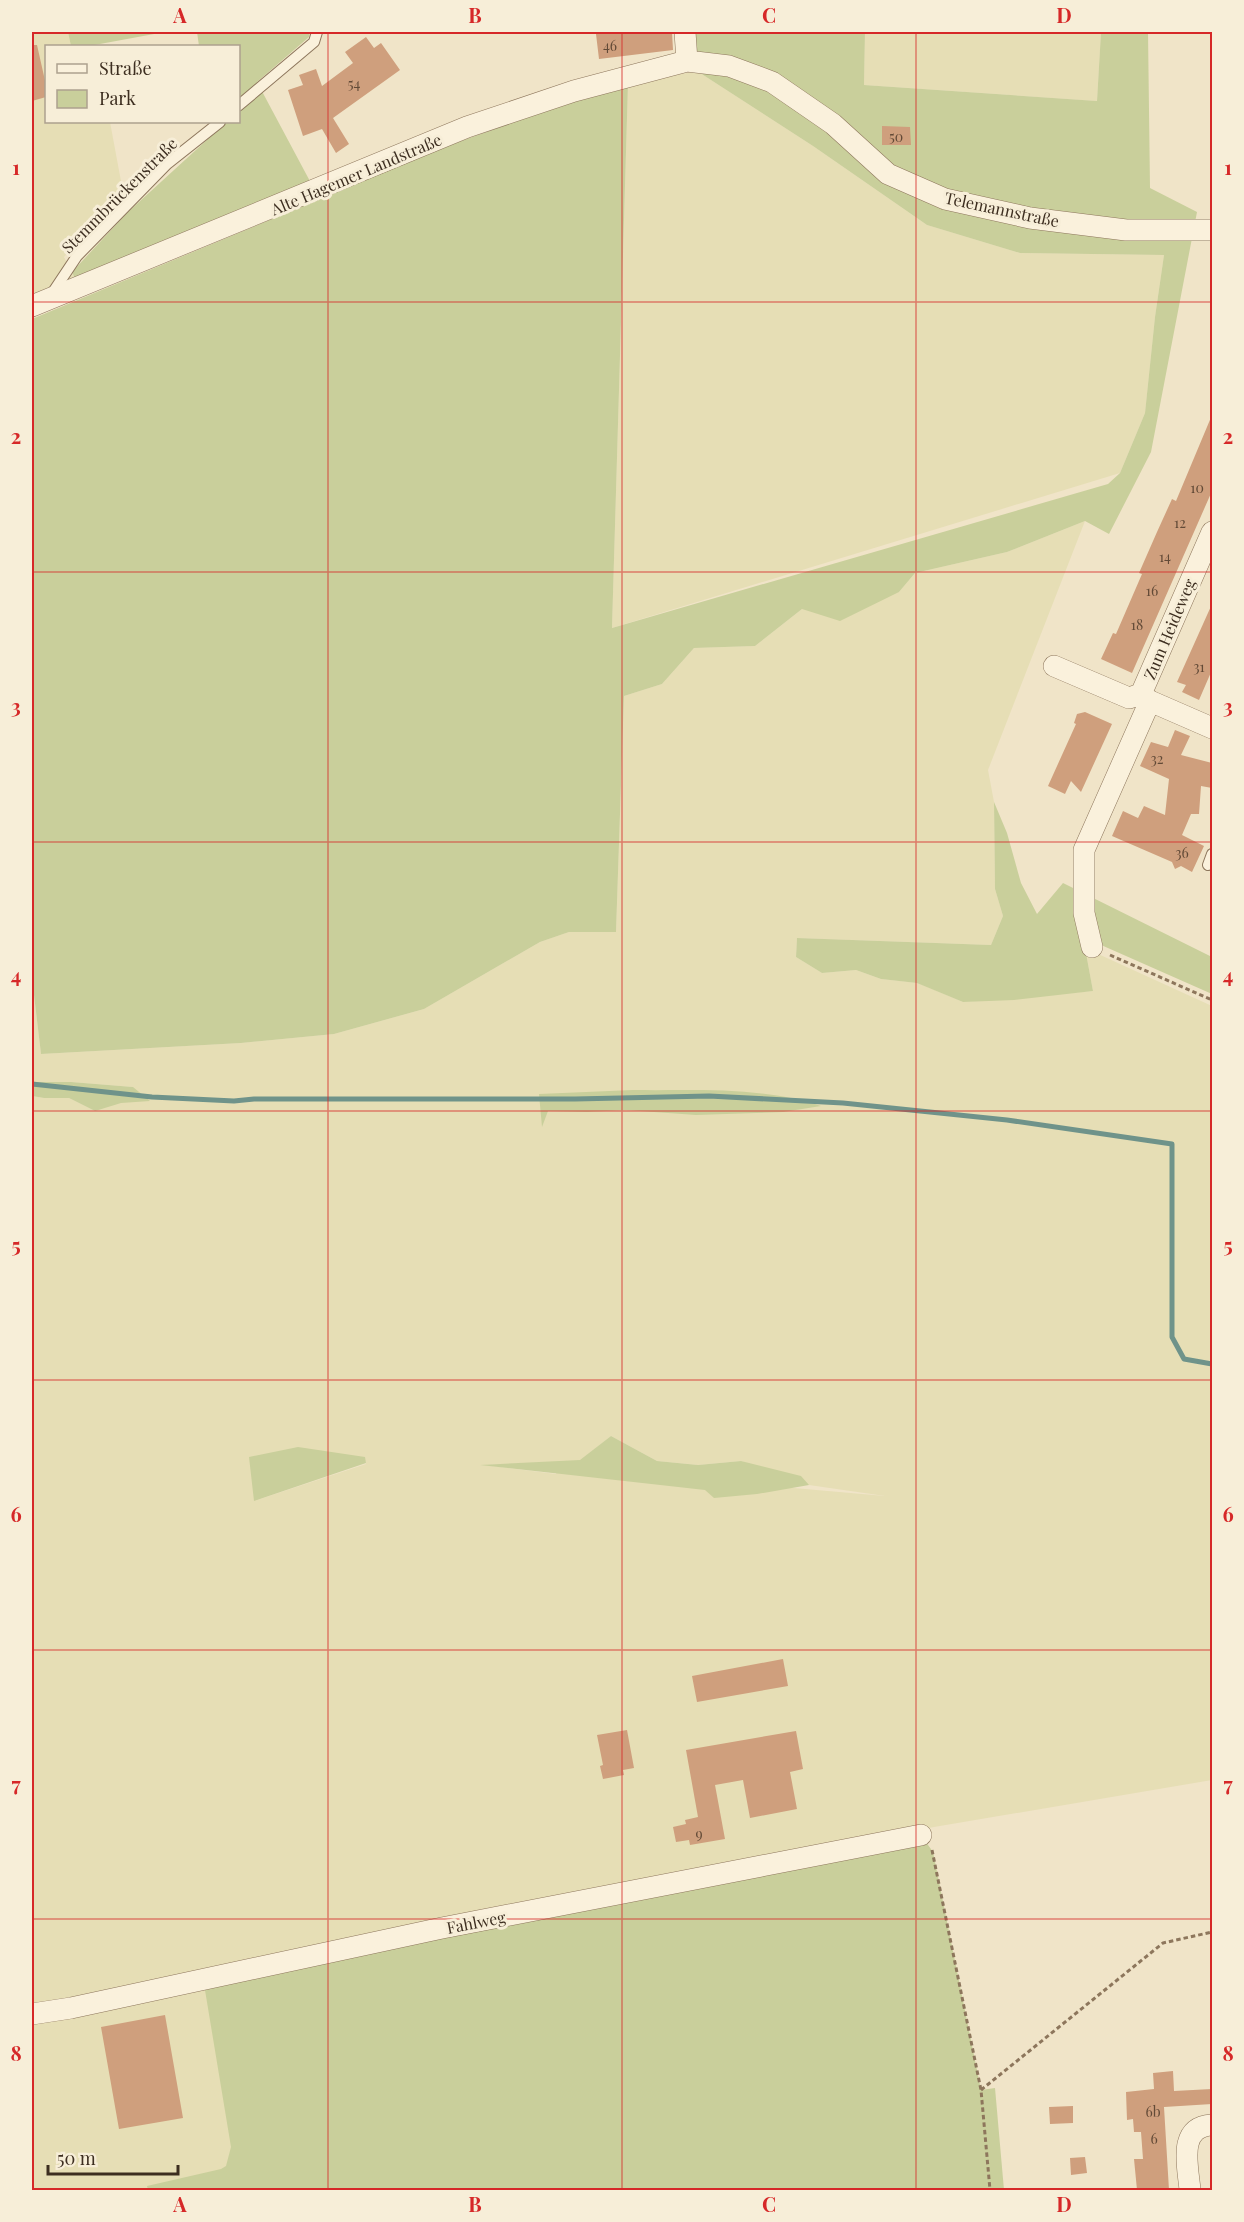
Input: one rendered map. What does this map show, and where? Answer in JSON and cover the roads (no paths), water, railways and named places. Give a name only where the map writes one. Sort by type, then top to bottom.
[{"type":"street","points":[[685,32],[687,62]]},
{"type":"street","name":"Telemannstraße","points":[[687,62],[729,66],[772,82],[833,124],[888,174],[945,199],[1030,219],[1126,230],[1212,231]]},
{"type":"street","name":"Alte Hagemer Landstraße","points":[[40,302],[231,226],[467,127],[574,91],[687,62]]},
{"type":"street","name":"Zum Heideweg","points":[[1146,697],[1206,563],[1212,532]]},
{"type":"street","name":"Zum Heideweg","points":[[1054,666],[1129,698],[1146,697],[1212,728]]},
{"type":"street","points":[[1092,947],[1084,913],[1084,850],[1146,697]]},
{"type":"street","name":"Fahlweg","points":[[32,2014],[442,1928],[921,1836]]},
{"type":"street","points":[[1190,2190],[1187,2147],[1191,2134],[1204,2126],[1212,2125]]},
{"type":"lane","points":[[240,104],[314,42],[318,32]]},
{"type":"lane","name":"Stemmbrückenstraße","points":[[40,302],[76,256],[167,164],[219,123]]},
{"type":"lane","points":[[1208,865],[1212,854]]},
{"type":"waterway","points":[[32,1084],[152,1097],[234,1101],[709,1096],[843,1103],[1007,1120],[1172,1144],[1172,1337],[1184,1359],[1212,1364]]}]
